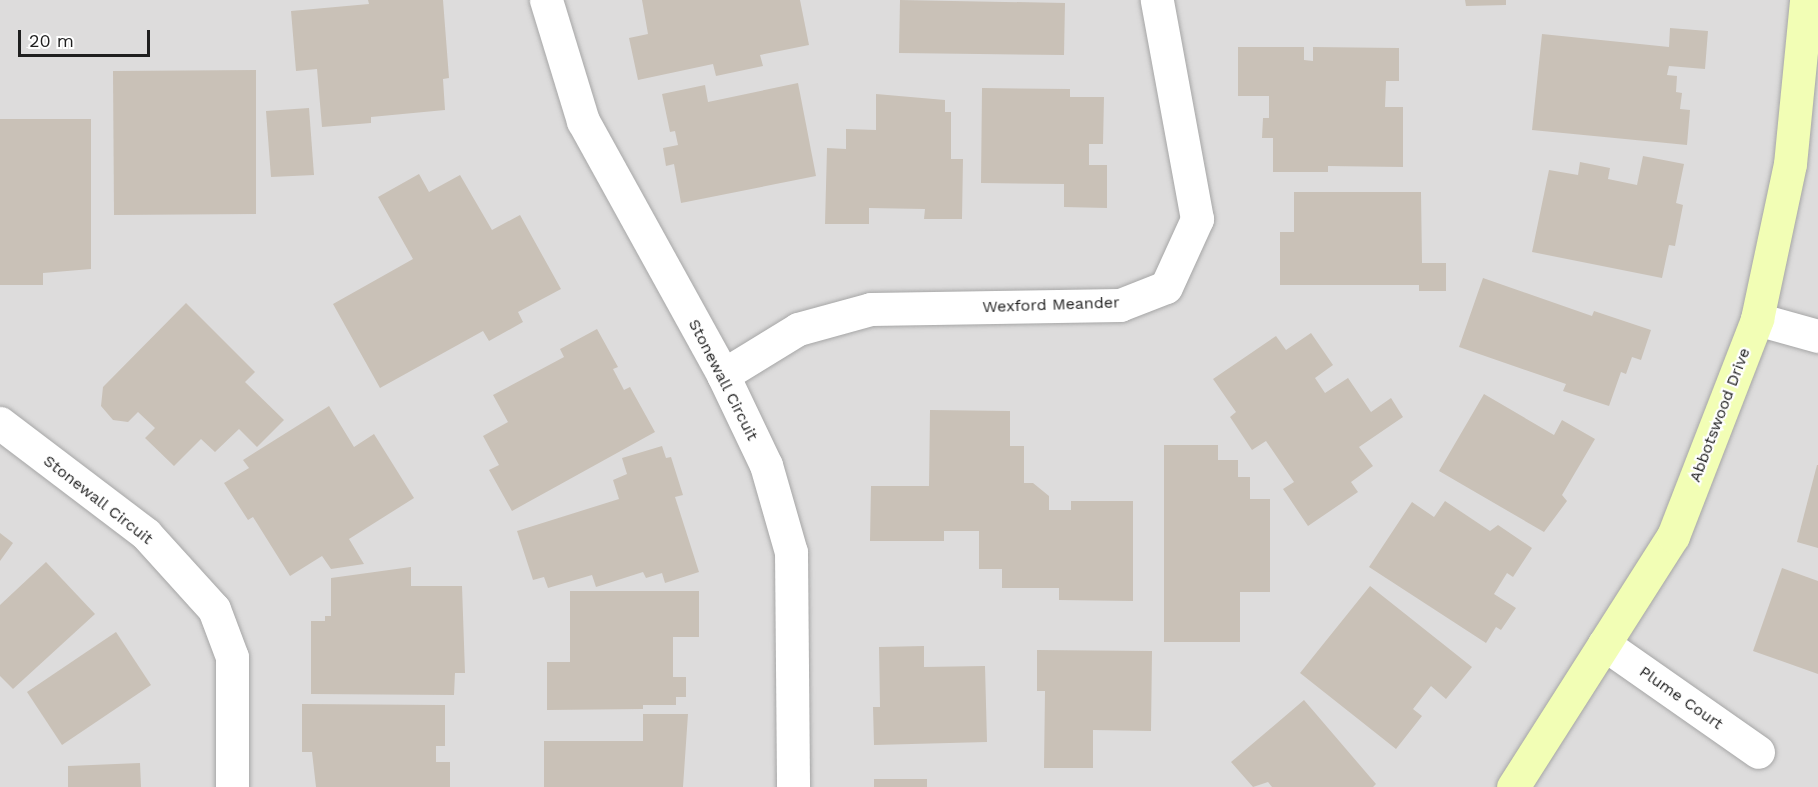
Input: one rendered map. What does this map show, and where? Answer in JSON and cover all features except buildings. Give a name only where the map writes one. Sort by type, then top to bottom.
[{"type":"street","name":"Stonewall Circuit","points":[[546,0],[584,121],[723,375],[766,465],[791,552],[793,787]]},
{"type":"street","name":"Wexford Meander","points":[[723,375],[798,329],[871,309],[1120,305],[1166,287],[1197,219],[1157,0]]},
{"type":"street","name":"Abbotswood Drive","points":[[1513,787],[1673,536],[1757,319],[1790,164],[1806,0]]},
{"type":"street","points":[[1757,319],[1818,336]]},
{"type":"street","name":"Stonewall Circuit","points":[[0,423],[146,534],[214,609],[232,657],[232,787]]},
{"type":"street","name":"Plume Court","points":[[1604,644],[1758,752]]},
{"type":"shaded area","points":[[0,0],[1818,0],[1818,787],[0,787]]}]
